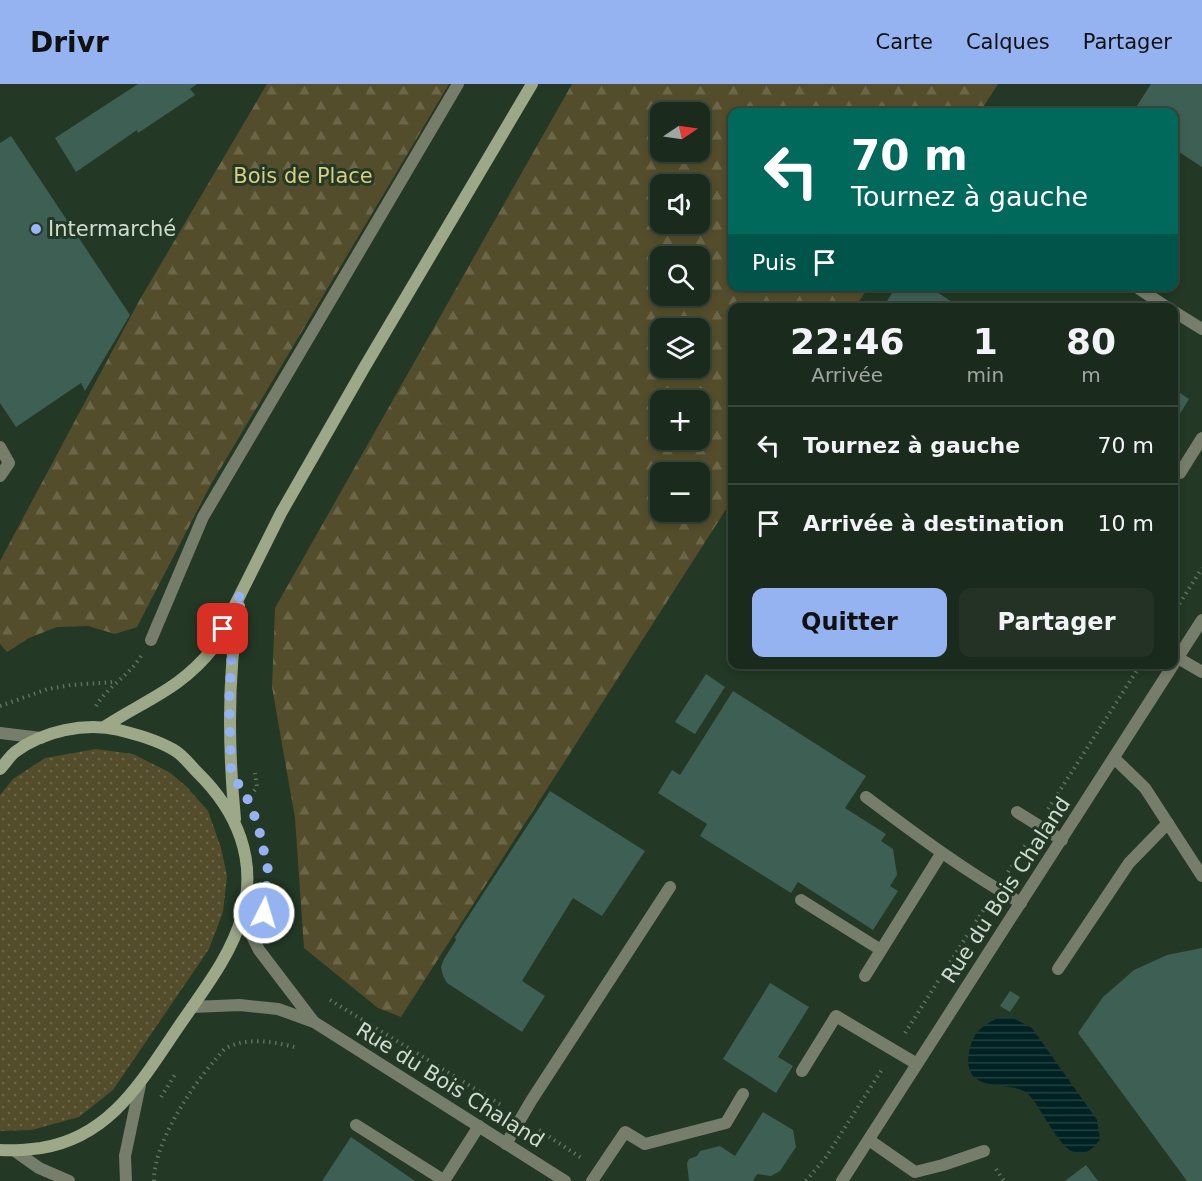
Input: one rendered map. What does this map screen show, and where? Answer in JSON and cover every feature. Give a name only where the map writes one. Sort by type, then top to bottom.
[{"type":"main road","points":[[104,727],[164,693],[200,665],[214,647],[281,513],[532,84]]},
{"type":"main road","points":[[0,1150],[15,1151],[52,1146],[76,1138],[102,1123],[119,1109],[140,1085],[229,950],[242,916],[246,889],[246,856],[235,820],[229,703],[232,649],[241,593]]},
{"type":"main road","points":[[0,769],[15,752],[41,738],[82,726],[104,727],[147,737],[176,751],[210,785],[235,820]]},
{"type":"street","points":[[151,640],[202,517],[458,84]]},
{"type":"street","points":[[1142,291],[1160,303]]},
{"type":"street","points":[[1178,314],[1202,329]]},
{"type":"street","points":[[1180,473],[1202,438]]},
{"type":"street","points":[[0,447],[9,463],[0,476]]},
{"type":"street","name":"Rue du Bois Chaland","points":[[1178,658],[1202,620]]},
{"type":"street","points":[[1178,658],[1202,672]]},
{"type":"street","name":"Rue du Bois Chaland","points":[[842,1181],[1171,669]]},
{"type":"street","points":[[0,733],[41,738]]},
{"type":"street","points":[[1114,758],[1145,788],[1202,876]]},
{"type":"street","points":[[866,797],[941,854],[1021,903]]},
{"type":"street","points":[[1017,812],[1062,840]]},
{"type":"street","points":[[1058,969],[1129,863],[1168,823]]},
{"type":"street","points":[[865,976],[941,854]]},
{"type":"street","points":[[506,1144],[670,887]]},
{"type":"street","points":[[801,900],[881,950]]},
{"type":"street","name":"Rue du Bois Chaland","points":[[242,916],[259,950],[314,1022]]},
{"type":"street","name":"Rue du Bois Chaland","points":[[192,1007],[250,1006],[278,1010],[314,1022],[565,1181]]},
{"type":"street","points":[[802,1071],[836,1016],[917,1064]]},
{"type":"street","points":[[126,1181],[125,1156],[128,1134],[140,1085]]},
{"type":"street","points":[[592,1181],[625,1132],[645,1144],[726,1123],[743,1094]]},
{"type":"street","points":[[356,1125],[444,1181],[479,1126]]},
{"type":"street","points":[[868,1140],[915,1177],[984,1151]]},
{"type":"street","points":[[15,1151],[39,1168],[69,1181]]},
{"type":"path","points":[[1178,606],[1202,567]]},
{"type":"path","points":[[0,706],[48,689],[115,682],[127,675],[151,640]]},
{"type":"path","points":[[806,1181],[826,1157],[1138,669]]},
{"type":"path","points":[[88,704],[134,708]]},
{"type":"path","points":[[330,1000],[600,1169]]},
{"type":"path","points":[[154,1181],[162,1147],[177,1112],[203,1073],[225,1049],[262,1041],[298,1048]]},
{"type":"green space","name":"Bois de Place","points":[[267,84],[449,84],[210,486],[137,627],[115,634],[88,626],[57,627],[29,638],[7,652],[0,644],[0,561],[139,301]]},
{"type":"green space","points":[[572,84],[998,84],[983,108],[728,108],[728,291],[866,291],[858,303],[728,303],[728,506],[401,1017],[378,1008],[304,948],[295,818],[272,687],[275,608]]},
{"type":"green space","points":[[96,749],[133,754],[169,772],[186,786],[208,811],[221,848],[227,876],[223,912],[209,949],[113,1090],[79,1117],[32,1130],[0,1131],[0,795],[13,779],[45,758]]},
{"type":"water","points":[[1001,1017],[1011,1017],[1032,1028],[1097,1120],[1100,1139],[1089,1150],[1078,1153],[1068,1149],[1028,1094],[1020,1089],[988,1084],[972,1074],[968,1064],[974,1037],[985,1025]]},
{"type":"building","points":[[138,84],[197,84],[190,89],[195,95],[138,133],[137,130],[76,172],[55,138]]},
{"type":"building","points":[[1151,84],[1202,84],[1202,167],[1178,151],[1178,108],[1136,108]]},
{"type":"building","name":"Intermarché","points":[[11,136],[130,315],[85,391],[81,383],[16,427],[0,403],[0,143]]},
{"type":"building","points":[[893,291],[936,291],[954,303],[886,303]]},
{"type":"building","points":[[1178,391],[1189,399],[1178,417]]},
{"type":"building","points":[[706,674],[725,687],[695,734],[675,722]]},
{"type":"building","points":[[733,691],[866,776],[845,808],[886,834],[881,841],[893,849],[897,875],[890,886],[898,891],[873,930],[798,882],[791,893],[700,836],[707,824],[658,793],[672,770],[680,775]]},
{"type":"building","points":[[550,791],[645,851],[602,916],[573,898],[522,981],[545,996],[522,1032],[447,983],[441,967],[456,940],[455,937]]},
{"type":"building","points":[[1202,948],[1202,1181],[1187,1181],[1078,1033],[1103,997],[1134,970],[1167,955]]},
{"type":"building","points":[[770,983],[809,1007],[778,1057],[793,1066],[776,1093],[723,1059]]},
{"type":"building","points":[[1010,991],[1020,997],[1010,1012],[1000,1006]]},
{"type":"building","points":[[763,1112],[793,1130],[796,1147],[780,1171],[771,1176],[757,1174],[753,1181],[689,1181],[687,1163],[689,1159],[697,1156],[700,1151],[720,1146],[735,1156]]},
{"type":"building","points":[[351,1137],[415,1181],[322,1181]]},
{"type":"building","points":[[1086,1165],[1098,1181],[1065,1181]]},
{"type":"place","name":"Intermarché","points":[[36,229]]},
{"type":"route","points":[[223,629],[241,593],[232,649],[229,703],[231,772],[248,800],[258,825],[268,870],[264,913]]}]
